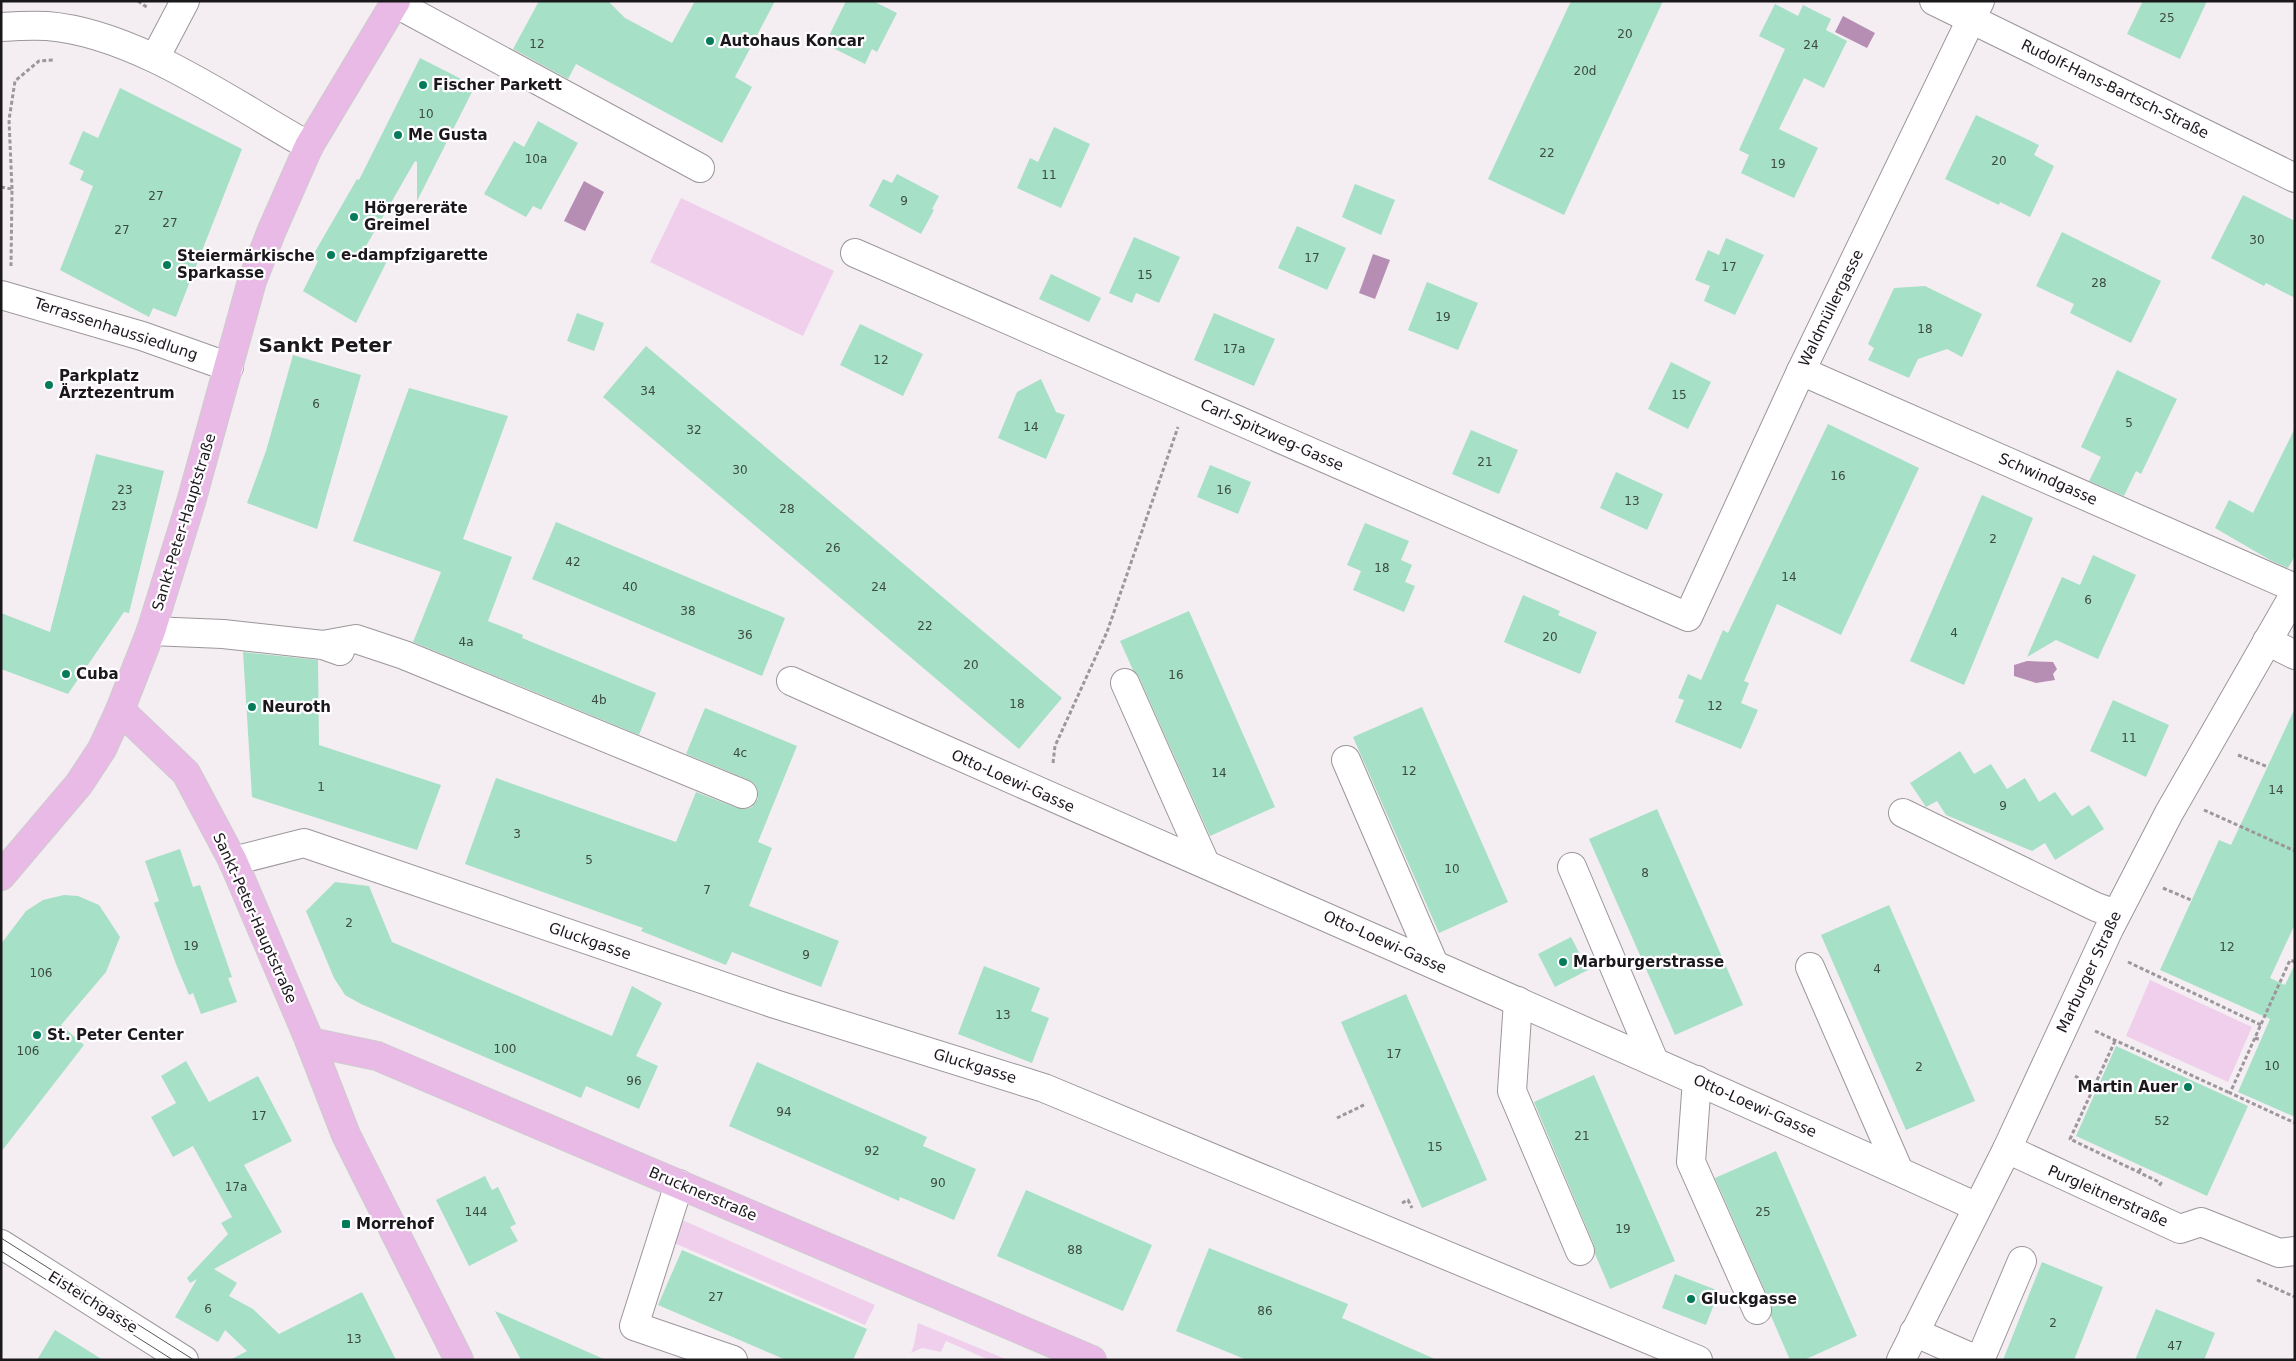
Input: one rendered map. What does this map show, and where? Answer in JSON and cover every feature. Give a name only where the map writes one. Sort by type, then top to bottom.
[{"type":"main road","name":"Sankt-Peter-Hauptstraße","points":[[396,2],[309,146],[252,281],[191,502],[150,631],[120,710],[186,772],[233,861],[310,1042],[350,1144],[459,1360]]},
{"type":"main road","points":[[1,876],[78,784],[102,749],[120,710]]},
{"type":"main road","name":"Brucknerstraße","points":[[310,1042],[377,1056],[1092,1360]]},
{"type":"street","points":[[156,58],[185,1]]},
{"type":"street","name":"Rudolf-Hans-Bartsch-Straße","points":[[1934,1],[1976,10],[2295,178]]},
{"type":"street","points":[[396,2],[700,168]]},
{"type":"street","name":"Waldmüllergasse","points":[[1688,617],[1801,371],[1976,10]]},
{"type":"street","points":[[1,26],[48,26],[110,39],[156,58],[309,146]]},
{"type":"street","name":"Carl-Spitzweg-Gasse","points":[[855,253],[1688,617]]},
{"type":"street","name":"Terrassenhaussiedlung","points":[[6,296],[142,336],[229,367]]},
{"type":"street","name":"Schwindgasse","points":[[1801,371],[2295,588]]},
{"type":"street","name":"Marburger Straße","points":[[1900,1360],[2007,1149],[2116,914],[2169,813],[2295,594]]},
{"type":"street","points":[[150,631],[223,634],[323,645],[392,667]]},
{"type":"street","points":[[323,645],[356,638],[404,655],[743,794]]},
{"type":"street","points":[[2267,641],[2295,655]]},
{"type":"street","name":"Otto-Loewi-Gasse","points":[[790,681],[1047,796],[1205,863],[1697,1080],[1977,1207]]},
{"type":"street","points":[[1125,683],[1205,863]]},
{"type":"street","points":[[1346,760],[1434,964]]},
{"type":"street","points":[[1903,813],[2096,907],[2116,914]]},
{"type":"street","name":"Gluckgasse","points":[[233,861],[304,843],[775,1004],[1044,1088],[1698,1360]]},
{"type":"street","points":[[1572,867],[1654,1061]]},
{"type":"street","points":[[1810,967],[1899,1171]]},
{"type":"street","points":[[1518,1001],[1512,1091],[1580,1251]]},
{"type":"street","points":[[1697,1080],[1691,1162],[1757,1310]]},
{"type":"street","name":"Purgleitnerstraße","points":[[2007,1149],[2180,1228],[2201,1222],[2279,1253],[2295,1251]]},
{"type":"street","points":[[679,1184],[634,1326],[733,1360]]},
{"type":"street","name":"Eisteichgasse","points":[[1,1244],[184,1360]]},
{"type":"street","points":[[1914,1332],[1979,1360],[2022,1261]]},
{"type":"path","points":[[6,296],[12,190],[9,120],[15,80],[39,61],[56,60]]},
{"type":"path","points":[[1,187],[12,190]]},
{"type":"path","points":[[1047,796],[1056,746],[1110,623],[1187,398]]},
{"type":"path","points":[[2234,753],[2268,767]]},
{"type":"path","points":[[2201,809],[2295,851]]},
{"type":"path","points":[[2161,887],[2191,900]]},
{"type":"path","points":[[2120,958],[2261,1025]]},
{"type":"path","points":[[2230,1094],[2290,960],[2295,962]]},
{"type":"path","points":[[2087,1028],[2295,1123]]},
{"type":"path","points":[[2256,1038],[2261,1040]]},
{"type":"path","points":[[2115,1041],[2070,1139],[2161,1183],[2147,1214]]},
{"type":"path","points":[[2068,1072],[2094,1086]]},
{"type":"path","points":[[1337,1118],[1366,1104]]},
{"type":"path","points":[[2139,1172],[2142,1166]]},
{"type":"shaded area","points":[[1843,16],[1875,33],[1867,48],[1835,32]]},
{"type":"shaded area","points":[[584,181],[604,192],[585,231],[564,221]]},
{"type":"shaded area","points":[[681,198],[834,271],[803,336],[650,262]]},
{"type":"shaded area","points":[[1373,254],[1390,260],[1375,299],[1359,293]]},
{"type":"shaded area","points":[[2027,661],[2053,662],[2057,669],[2053,674],[2055,680],[2036,683],[2014,676],[2014,665]]},
{"type":"shaded area","points":[[2150,980],[2252,1027],[2228,1082],[2126,1036]]},
{"type":"shaded area","points":[[680,1219],[875,1305],[865,1325],[674,1243]]},
{"type":"shaded area","points":[[918,1323],[1008,1360],[989,1360],[946,1341],[941,1352],[922,1348],[911,1353]]},
{"type":"building","points":[[539,1],[608,1],[625,18],[672,43],[695,1],[775,1],[735,77],[752,87],[722,143],[576,64],[568,79],[513,49]]},
{"type":"building","points":[[846,1],[873,1],[897,13],[877,52],[872,49],[865,64],[825,44]]},
{"type":"building","points":[[1571,1],[1663,1],[1564,215],[1488,179]]},
{"type":"building","points":[[2143,1],[2207,1],[2180,59],[2127,34]]},
{"type":"building","points":[[1775,4],[1798,16],[1803,5],[1831,19],[1826,30],[1847,41],[1824,88],[1804,78],[1779,129],[1818,148],[1794,198],[1741,173],[1749,155],[1739,150],[1785,49],[1759,36]]},
{"type":"building","points":[[420,58],[475,86],[417,201],[417,162],[415,161],[366,246],[388,259],[356,323],[303,291],[318,261],[312,257],[357,179],[359,180]]},
{"type":"building","points":[[120,88],[242,149],[176,317],[153,308],[149,317],[60,270],[93,186],[80,180],[84,171],[69,164],[83,131],[98,138]]},
{"type":"building","points":[[1976,115],[2039,145],[2034,155],[2054,166],[2030,217],[2000,202],[1999,205],[1945,179]]},
{"type":"building","points":[[538,121],[578,143],[541,210],[533,206],[526,217],[484,194],[514,141],[524,147]]},
{"type":"building","points":[[1054,127],[1090,144],[1061,208],[1017,188],[1030,158],[1038,162]]},
{"type":"building","points":[[897,174],[939,196],[921,234],[869,206],[883,179],[892,183]]},
{"type":"building","points":[[1355,184],[1395,200],[1381,235],[1342,217]]},
{"type":"building","points":[[2243,195],[2295,221],[2295,298],[2266,283],[2264,286],[2211,258]]},
{"type":"building","points":[[1297,226],[1346,248],[1327,290],[1278,268]]},
{"type":"building","points":[[2062,232],[2161,281],[2131,343],[2070,313],[2074,304],[2036,286]]},
{"type":"building","points":[[1134,237],[1180,257],[1159,303],[1136,293],[1132,303],[1109,293]]},
{"type":"building","points":[[1726,238],[1764,255],[1735,315],[1704,301],[1710,286],[1695,280],[1708,250],[1719,255]]},
{"type":"building","points":[[1051,274],[1101,298],[1089,322],[1039,299]]},
{"type":"building","points":[[1427,282],[1478,303],[1458,350],[1408,330]]},
{"type":"building","points":[[1925,286],[1982,314],[1962,357],[1947,349],[1918,359],[1909,378],[1868,360],[1874,348],[1868,344],[1894,288]]},
{"type":"building","points":[[577,313],[604,323],[594,351],[567,341]]},
{"type":"building","points":[[1214,313],[1275,339],[1254,386],[1194,360]]},
{"type":"building","points":[[860,324],[923,354],[903,396],[840,365]]},
{"type":"building","points":[[646,346],[1062,698],[1019,749],[603,397]]},
{"type":"building","points":[[293,355],[361,375],[317,529],[247,503],[266,451]]},
{"type":"building","points":[[1671,362],[1711,382],[1688,429],[1648,409]]},
{"type":"building","points":[[2117,370],[2177,399],[2141,474],[2136,471],[2124,496],[2089,481],[2101,457],[2081,447]]},
{"type":"building","points":[[1041,379],[1056,412],[1065,415],[1046,459],[998,438],[1017,392]]},
{"type":"building","points":[[409,388],[508,416],[463,539],[512,557],[488,621],[523,635],[522,638],[656,693],[639,735],[413,642],[441,572],[353,541]]},
{"type":"building","points":[[1828,424],[1919,468],[1841,635],[1777,604],[1744,681],[1749,683],[1741,703],[1758,710],[1741,749],[1675,722],[1684,700],[1678,698],[1688,674],[1701,680],[1723,630],[1728,633]]},
{"type":"building","points":[[2295,428],[2295,556],[2288,568],[2270,560],[2215,528],[2229,500],[2253,513]]},
{"type":"building","points":[[1471,430],[1518,450],[1499,494],[1452,474]]},
{"type":"building","points":[[96,454],[164,471],[129,613],[124,612],[68,694],[1,669],[1,613],[50,632]]},
{"type":"building","points":[[1210,465],[1251,482],[1238,514],[1197,497]]},
{"type":"building","points":[[1616,472],[1663,494],[1647,530],[1600,508]]},
{"type":"building","points":[[1982,495],[2033,518],[1964,685],[1910,661]]},
{"type":"building","points":[[556,522],[785,618],[762,676],[532,579]]},
{"type":"building","points":[[1365,523],[1409,541],[1401,560],[1412,565],[1405,582],[1415,586],[1404,612],[1353,590],[1361,571],[1347,565]]},
{"type":"building","points":[[2093,555],[2136,575],[2098,659],[2056,640],[2027,657],[2062,577],[2080,585]]},
{"type":"building","points":[[1523,595],[1560,611],[1558,615],[1597,632],[1580,674],[1504,642]]},
{"type":"building","points":[[1189,611],[1275,807],[1210,836],[1139,677],[1133,670],[1120,641]]},
{"type":"building","points":[[243,652],[318,660],[319,745],[441,785],[417,850],[252,797]]},
{"type":"building","points":[[2113,700],[2169,725],[2146,777],[2090,751]]},
{"type":"building","points":[[1422,707],[1508,902],[1439,933],[1353,737]]},
{"type":"building","points":[[705,708],[797,746],[758,842],[772,848],[749,906],[839,941],[821,987],[732,952],[726,965],[641,931],[643,928],[465,864],[496,778],[676,842],[696,792],[737,808],[745,809],[752,807],[758,799],[758,791],[755,784],[686,754]]},
{"type":"building","points":[[2295,708],[2295,924],[2270,978],[2285,985],[2295,964],[2295,1117],[2238,1092],[2270,1019],[2160,970],[2219,840],[2231,845]]},
{"type":"building","points":[[1960,751],[1974,774],[1991,764],[2007,789],[2025,778],[2039,802],[2055,792],[2072,816],[2089,805],[2104,829],[2055,860],[2045,843],[2032,851],[1946,815],[1937,801],[1926,807],[1910,783]]},
{"type":"building","points":[[1657,809],[1743,1005],[1675,1035],[1589,839]]},
{"type":"building","points":[[180,849],[193,887],[200,885],[232,977],[228,978],[237,1002],[201,1014],[193,993],[189,995],[176,964],[154,903],[159,901],[145,861]]},
{"type":"building","points":[[335,882],[369,886],[392,942],[612,1036],[632,986],[662,1003],[636,1056],[658,1066],[639,1109],[586,1086],[581,1098],[361,1004],[345,995],[334,978],[306,911]]},
{"type":"building","name":"St. Peter Center","points":[[64,895],[78,896],[99,905],[120,937],[106,972],[61,1025],[84,1045],[1,1152],[1,944],[26,911],[43,900]]},
{"type":"building","points":[[1889,905],[1975,1101],[1906,1130],[1821,935]]},
{"type":"building","name":"Marburgerstrasse","points":[[1571,937],[1588,970],[1555,987],[1538,954]]},
{"type":"building","points":[[984,966],[1040,988],[1031,1011],[1049,1018],[1032,1063],[958,1034]]},
{"type":"building","points":[[1406,994],[1487,1180],[1422,1208],[1341,1022]]},
{"type":"building","points":[[2116,1046],[2248,1106],[2207,1196],[2076,1136]]},
{"type":"building","points":[[186,1061],[209,1102],[258,1076],[292,1141],[244,1165],[282,1232],[214,1269],[237,1283],[229,1296],[253,1309],[279,1334],[362,1292],[396,1360],[230,1360],[247,1351],[225,1330],[218,1342],[175,1317],[197,1279],[190,1283],[187,1278],[228,1234],[221,1223],[232,1217],[193,1146],[173,1157],[151,1117],[176,1103],[161,1076]]},
{"type":"building","points":[[757,1062],[927,1137],[923,1146],[976,1169],[954,1220],[900,1197],[899,1201],[729,1126]]},
{"type":"building","points":[[1594,1075],[1675,1261],[1610,1289],[1595,1254],[1594,1245],[1534,1102]]},
{"type":"building","points":[[1776,1151],[1857,1336],[1804,1360],[1790,1360],[1771,1316],[1771,1304],[1715,1178]]},
{"type":"building","points":[[485,1176],[492,1190],[498,1187],[516,1224],[510,1227],[518,1241],[469,1266],[436,1200]]},
{"type":"building","points":[[1026,1190],[1152,1245],[1123,1311],[997,1256]]},
{"type":"building","points":[[1209,1248],[1348,1304],[1342,1318],[1437,1360],[1247,1360],[1176,1331]]},
{"type":"building","points":[[682,1250],[867,1329],[853,1360],[786,1360],[658,1305]]},
{"type":"building","points":[[2042,1262],[2103,1287],[2074,1360],[2003,1360]]},
{"type":"building","name":"Gluckgasse","points":[[1675,1274],[1719,1291],[1706,1325],[1662,1308]]},
{"type":"building","points":[[2156,1309],[2215,1333],[2204,1360],[2135,1360]]},
{"type":"building","points":[[495,1311],[606,1360],[521,1360]]},
{"type":"building","points":[[55,1330],[103,1360],[37,1360]]},
{"type":"tram line","points":[[1,1238],[194,1360]]},
{"type":"tram line","points":[[1,1251],[173,1360]]},
{"type":"place","name":"Autohaus Koncar","points":[[710,41]]},
{"type":"place","name":"Fischer Parkett","points":[[423,85]]},
{"type":"place","name":"Me Gusta","points":[[398,135]]},
{"type":"place","name":"Hörgereräte Greimel","points":[[354,217]]},
{"type":"place","name":"e-dampfzigarette","points":[[331,255]]},
{"type":"place","name":"Steiermärkische Sparkasse","points":[[167,265]]},
{"type":"place","name":"Parkplatz Ärztezentrum","points":[[49,385]]},
{"type":"place","name":"Cuba","points":[[66,674]]},
{"type":"place","name":"Neuroth","points":[[252,707]]},
{"type":"place","name":"Marburgerstrasse","points":[[1563,962]]},
{"type":"place","name":"St. Peter Center","points":[[37,1035]]},
{"type":"place","name":"Martin Auer","points":[[2188,1087]]},
{"type":"place","name":"Morrehof","points":[[346,1224]]},
{"type":"place","name":"Gluckgasse","points":[[1691,1299]]},
{"type":"district","name":"Sankt Peter","points":[[325,345]]}]
